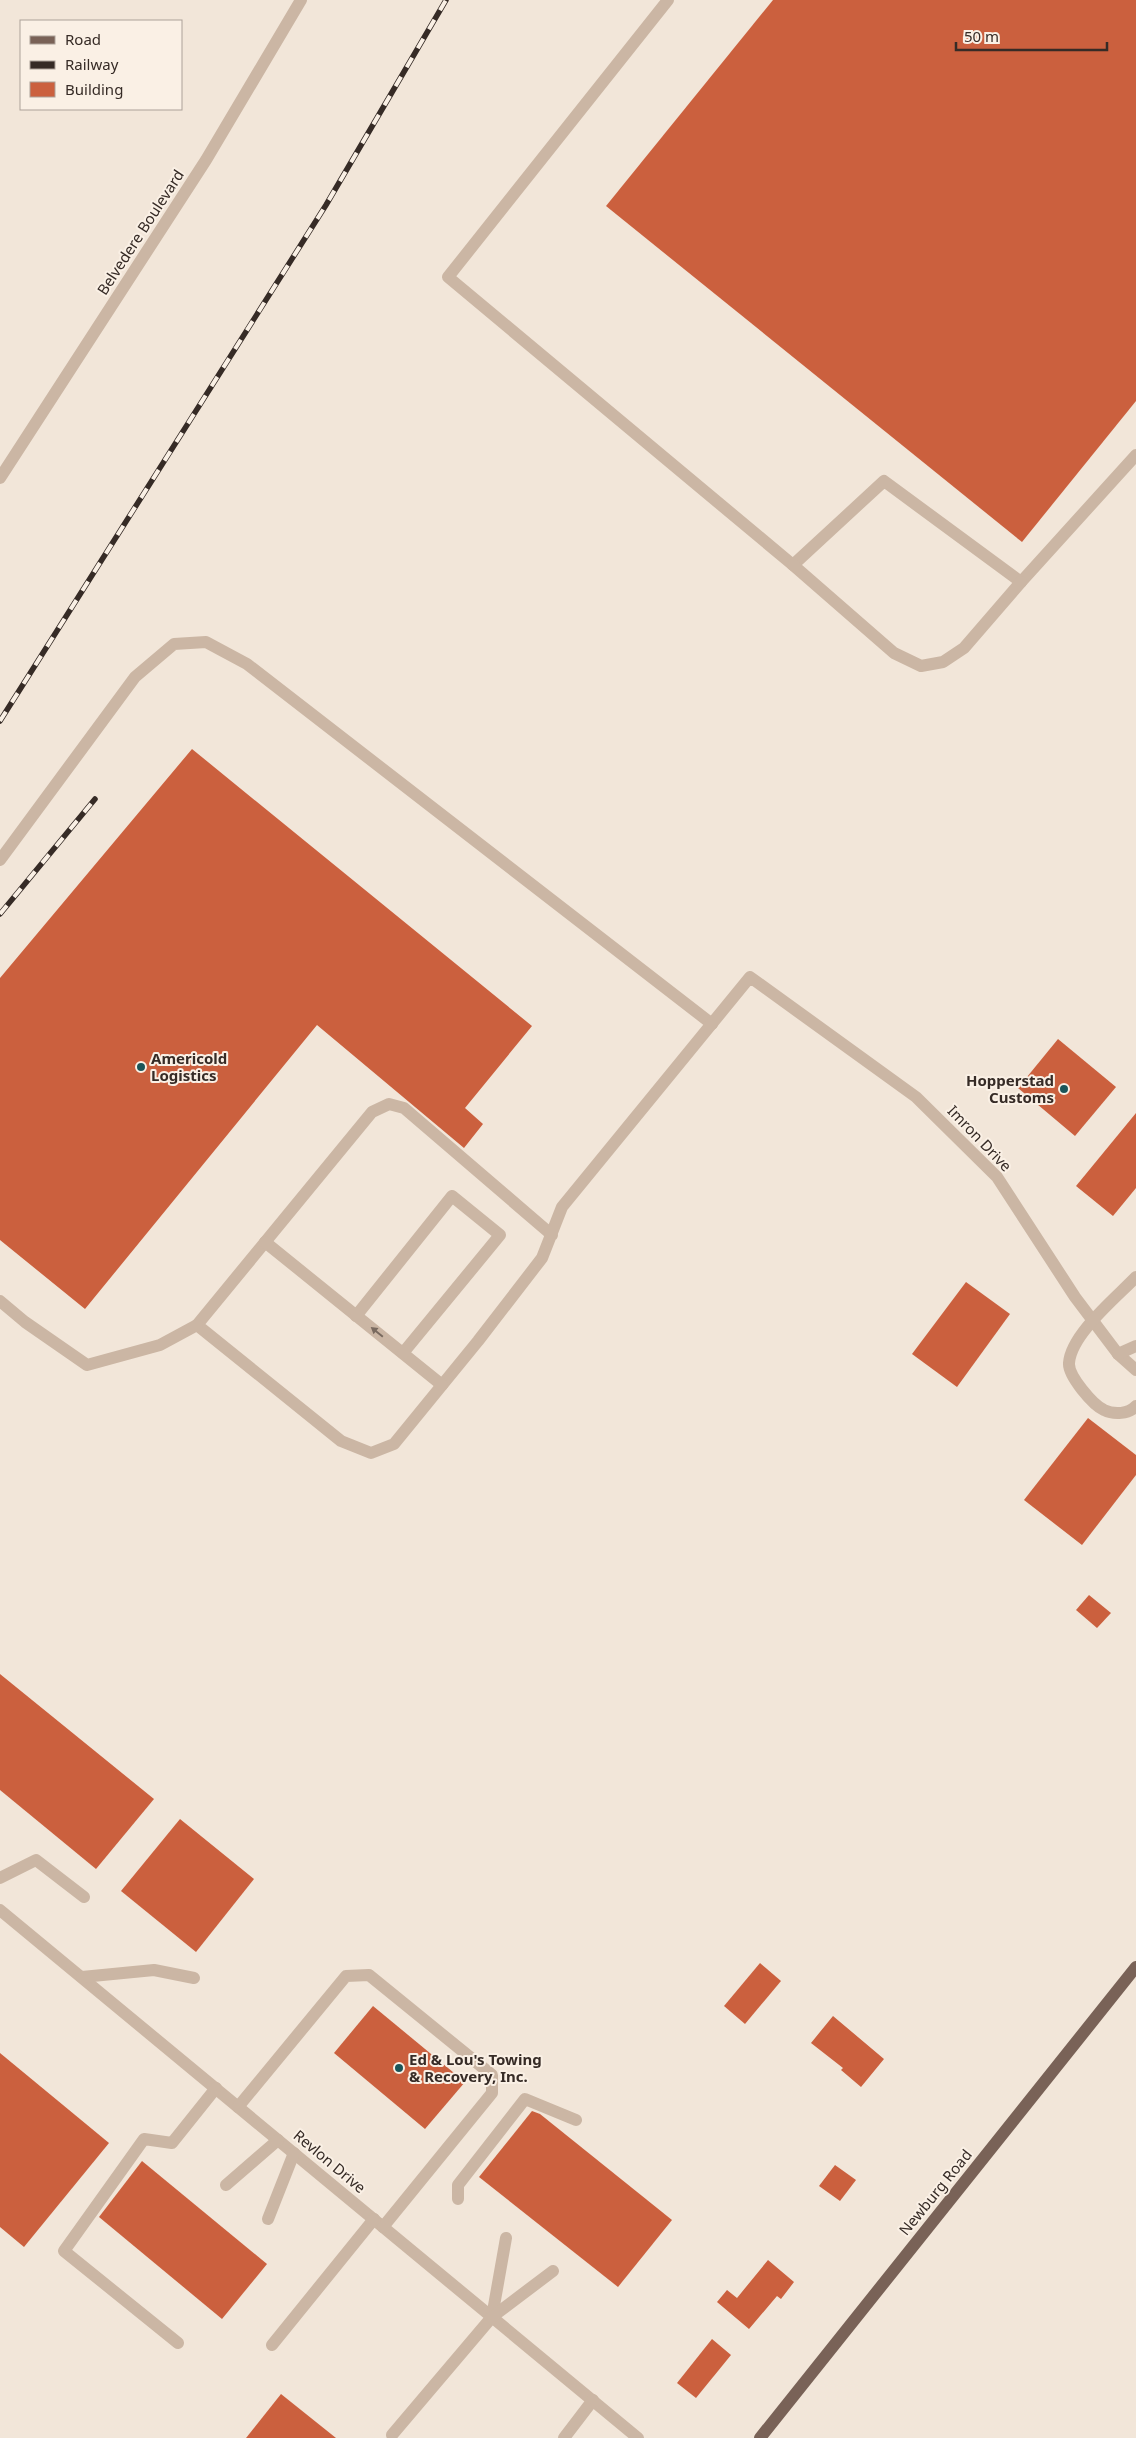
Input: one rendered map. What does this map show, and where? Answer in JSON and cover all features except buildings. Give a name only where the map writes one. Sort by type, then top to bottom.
[{"type":"main road","name":"Newburg Road","points":[[760,2438],[1136,1967]]},
{"type":"street","name":"Belvedere Boulevard","points":[[0,478],[206,160],[300,0]]},
{"type":"street","points":[[668,0],[448,277],[793,565],[894,653],[921,666],[943,662],[964,648],[1136,455]]},
{"type":"street","points":[[793,565],[884,482],[1021,582]]},
{"type":"street","points":[[0,860],[135,677],[174,644],[206,642],[247,664],[712,1024],[562,1207],[542,1258],[394,1444],[371,1453],[341,1441],[197,1325]]},
{"type":"street","name":"Imron Drive","points":[[712,1024],[750,977],[916,1097],[997,1177],[1093,1322],[1118,1354],[1136,1370]]},
{"type":"street","points":[[0,1301],[25,1322],[87,1365],[160,1345],[197,1325],[372,1112],[389,1104],[404,1108],[552,1235]]},
{"type":"street","points":[[356,1316],[452,1196],[500,1235],[402,1353]]},
{"type":"street","points":[[265,1242],[442,1385]]},
{"type":"street","points":[[1136,1277],[1075,1343],[1069,1364],[1074,1380],[1104,1410],[1120,1414],[1132,1410],[1136,1406]]},
{"type":"street","points":[[1118,1354],[1136,1346]]},
{"type":"street","points":[[0,1878],[36,1860],[84,1897]]},
{"type":"street","name":"Revlon Drive","points":[[0,1910],[638,2438]]},
{"type":"street","points":[[82,1978],[154,1970],[194,1978]]},
{"type":"street","points":[[238,2107],[346,1976],[369,1975],[492,2075],[492,2092],[272,2345]]},
{"type":"street","points":[[178,2343],[64,2251],[144,2139],[172,2143],[216,2088]]},
{"type":"street","points":[[458,2199],[458,2185],[525,2099],[576,2120]]},
{"type":"street","points":[[226,2185],[278,2140]]},
{"type":"street","points":[[268,2219],[294,2153]]},
{"type":"street","points":[[492,2317],[506,2238]]},
{"type":"street","points":[[392,2435],[492,2317],[553,2271]]},
{"type":"street","points":[[564,2438],[593,2400]]},
{"type":"railway","points":[[0,721],[326,205],[446,0]]},
{"type":"railway","points":[[0,914],[95,799]]},
{"type":"place","name":"Americold Logistics","points":[[141,1067]]},
{"type":"place","name":"Hopperstad Customs","points":[[1064,1089]]},
{"type":"place","name":"Ed & Lou's Towing & Recovery, Inc.","points":[[399,2068]]}]
